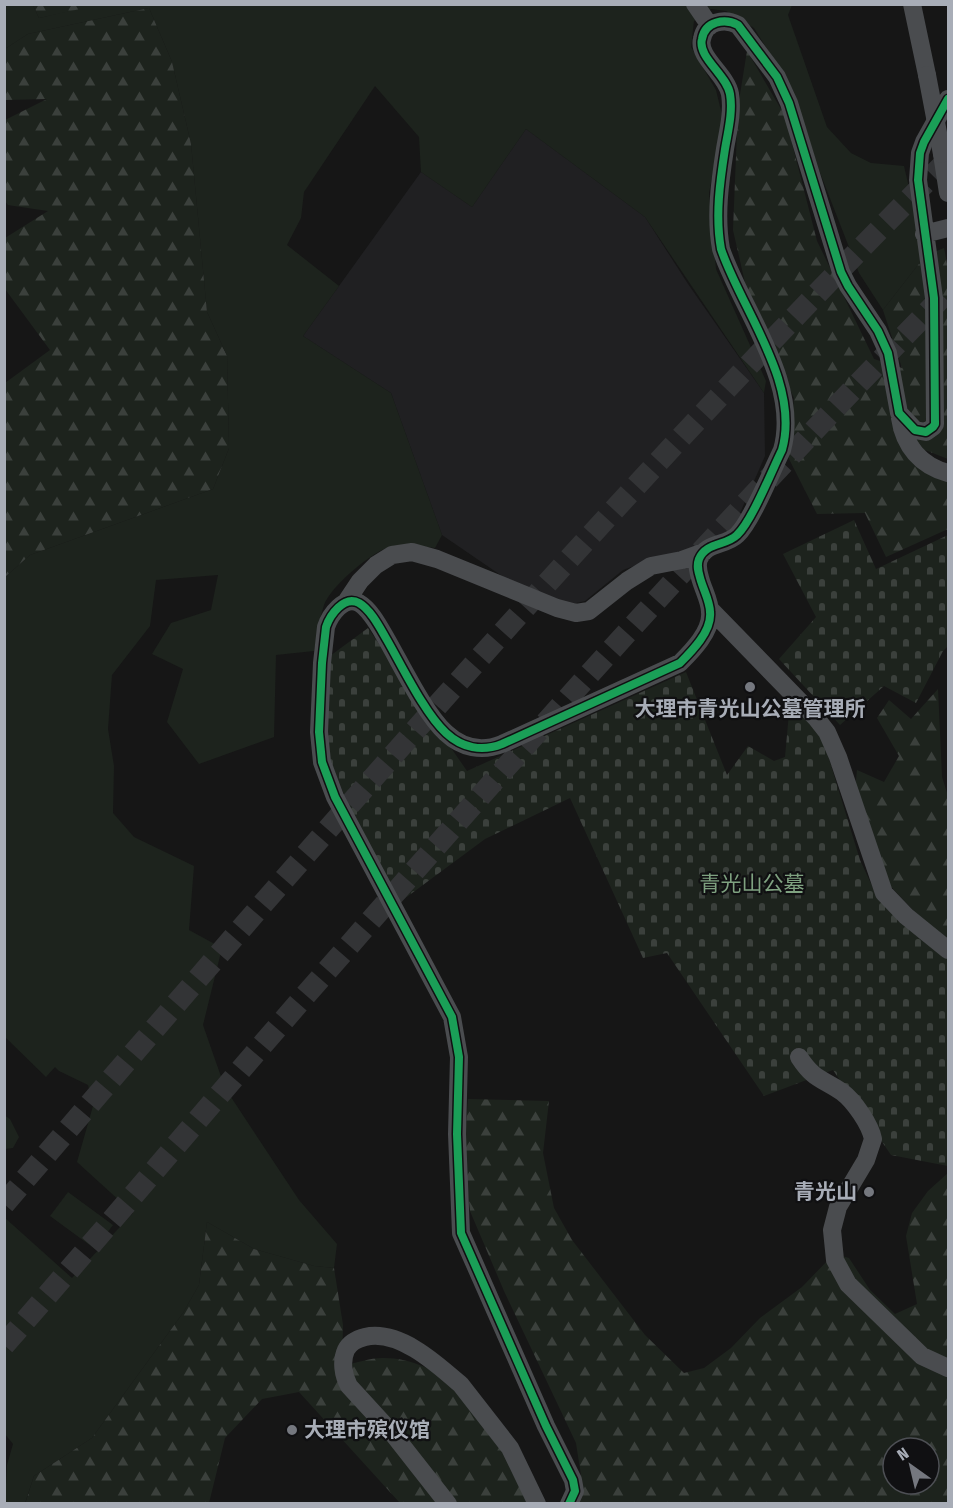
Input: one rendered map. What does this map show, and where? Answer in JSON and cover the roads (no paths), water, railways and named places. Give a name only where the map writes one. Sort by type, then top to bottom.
[{"type":"street","points":[[695,4],[710,26]]},
{"type":"street","points":[[912,4],[948,193]]},
{"type":"street","points":[[569,1503],[575,1491],[573,1480],[546,1426],[460,1233],[457,1134],[459,1058],[452,1017],[335,797],[322,762],[319,722],[326,627],[333,612],[346,603],[360,581],[376,565],[392,555],[412,552],[437,559],[557,608],[582,613],[589,611],[627,581],[651,566],[682,560],[704,552],[714,545],[732,539],[743,528],[782,450],[785,436],[783,400],[776,371],[723,256],[719,240],[719,200],[729,125],[730,95],[726,83],[702,47],[702,36],[710,26],[724,21],[738,25],[768,63],[783,88],[841,272],[878,331],[888,353],[902,429],[922,461],[931,468],[948,473]]},
{"type":"street","points":[[899,413],[915,430],[926,432],[933,428],[934,298],[918,180],[920,153],[930,129],[948,99]]},
{"type":"street","points":[[924,234],[948,228]]},
{"type":"street","points":[[346,603],[359,603],[374,619],[420,697],[445,732],[457,741],[488,749],[675,666],[691,652],[706,629],[711,614],[698,568],[700,557],[704,552]]},
{"type":"street","points":[[710,609],[827,732],[838,757],[884,893],[906,916],[948,950]]},
{"type":"street","points":[[799,1057],[816,1078],[844,1094],[866,1121],[873,1139],[866,1160],[838,1207],[832,1230],[834,1260],[848,1284],[922,1356],[948,1368]]},
{"type":"street","points":[[448,1503],[393,1434],[349,1386],[344,1377],[344,1360],[345,1352],[354,1341],[369,1336],[396,1339],[408,1345],[456,1381],[494,1425],[510,1448],[537,1503]]},
{"type":"tunnel","points":[[4,1204],[350,804],[585,542],[704,413],[948,160]]},
{"type":"tunnel","points":[[4,1345],[297,1005],[563,703],[715,536],[948,291]]},
{"type":"place","name":"大理市青光山公墓管理所","points":[[750,687]]},
{"type":"place","name":"青光山","points":[[869,1192]]},
{"type":"place","name":"大理市殡仪馆","points":[[292,1430]]},
{"type":"park label","name":"青光山公墓","points":[[752,884]]}]
